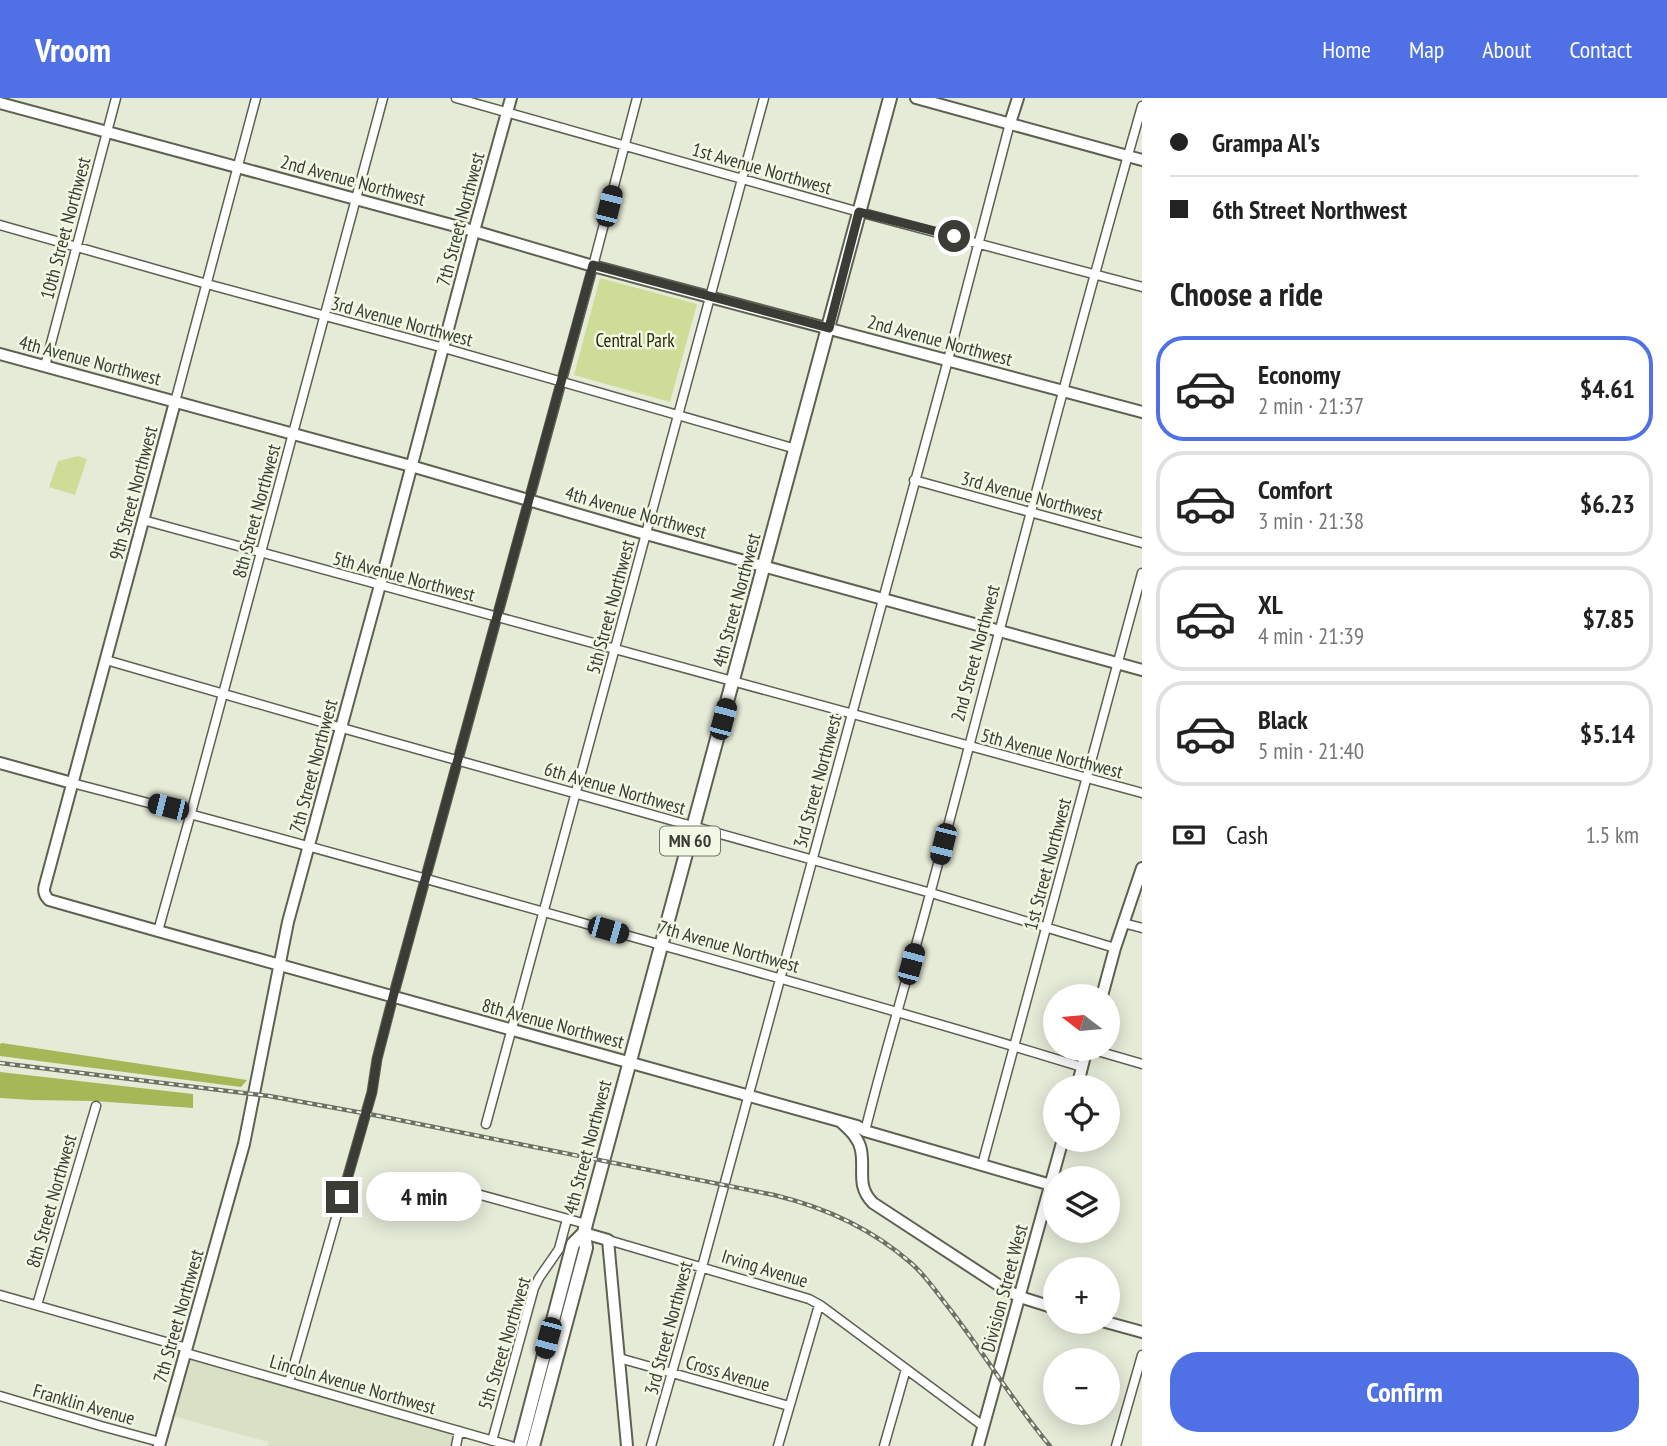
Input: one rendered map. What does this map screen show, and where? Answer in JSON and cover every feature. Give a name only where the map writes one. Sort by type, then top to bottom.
[{"type":"main road","name":"4th Street Northwest","points":[[585,1228],[890,98]]},
{"type":"main road","name":"MN 60","points":[[520,1446],[573,1244],[585,1228]]},
{"type":"main road","name":"MN 60","points":[[533,1446],[586,1248],[585,1228]]},
{"type":"street","name":"10th Street Northwest","points":[[45,366],[116,98]]},
{"type":"street","name":"9th Street Northwest","points":[[46,897],[43,890],[256,98]]},
{"type":"street","name":"8th Street Northwest","points":[[158,931],[383,98]]},
{"type":"street","name":"1st Avenue Northwest","points":[[456,98],[859,212],[1142,287]]},
{"type":"street","name":"7th Street Northwest","points":[[160,1444],[244,1144],[288,922],[511,98]]},
{"type":"street","points":[[289,1382],[372,1092],[377,1059],[393,997],[637,98]]},
{"type":"street","name":"5th Street Northwest","points":[[486,1124],[764,98]]},
{"type":"street","points":[[916,98],[1142,160]]},
{"type":"street","points":[[1010,123],[1018,98]]},
{"type":"street","name":"2nd Avenue Northwest","points":[[0,103],[1142,412]]},
{"type":"street","name":"2nd Street Northwest","points":[[862,1160],[865,1130],[1142,106]]},
{"type":"street","name":"3rd Street Northwest","points":[[651,1446],[702,1267],[1010,123]]},
{"type":"street","name":"3rd Avenue Northwest","points":[[0,225],[796,449]]},
{"type":"street","name":"4th Avenue Northwest","points":[[0,354],[1142,670]]},
{"type":"street","name":"3rd Avenue Northwest","points":[[914,481],[1142,543]]},
{"type":"street","name":"5th Avenue Northwest","points":[[143,520],[1142,793]]},
{"type":"street","name":"1st Street Northwest","points":[[982,1165],[1142,572]]},
{"type":"street","name":"6th Avenue Northwest","points":[[106,660],[1115,947]]},
{"type":"street","name":"7th Avenue Northwest","points":[[0,763],[426,878],[1082,1067]]},
{"type":"street","points":[[1105,984],[1142,868]]},
{"type":"street","name":"8th Avenue Northwest","points":[[46,897],[278,965],[857,1126],[1043,1183]]},
{"type":"street","points":[[1123,923],[1142,928]]},
{"type":"street","points":[[1120,1058],[1142,1065]]},
{"type":"street","points":[[1080,1075],[1084,1061]]},
{"type":"street","name":"8th Street Northwest","points":[[37,1305],[96,1106]]},
{"type":"street","points":[[840,1122],[857,1140],[861,1150],[863,1191],[873,1203],[1003,1288],[1043,1304]]},
{"type":"street","name":"Irving Avenue","points":[[448,1186],[568,1219],[608,1240],[799,1294],[819,1305],[983,1426]]},
{"type":"street","name":"Division Street West","points":[[978,1446],[1043,1214]]},
{"type":"street","name":"5th Street Northwest","points":[[492,1441],[534,1288],[559,1249],[568,1219]]},
{"type":"street","points":[[608,1240],[627,1446]]},
{"type":"street","name":"Lincoln Avenue Northwest","points":[[0,1294],[511,1446]]},
{"type":"street","points":[[778,1446],[819,1305]]},
{"type":"street","points":[[1120,1326],[1142,1332]]},
{"type":"street","points":[[1116,1446],[1142,1354]]},
{"type":"street","name":"Cross Avenue","points":[[619,1358],[789,1406]]},
{"type":"street","points":[[884,1446],[906,1369]]},
{"type":"street","name":"Franklin Avenue","points":[[0,1396],[160,1444]]},
{"type":"street","points":[[456,1446],[459,1431]]},
{"type":"shaded area","points":[[189,1357],[456,1431],[452,1446],[268,1446],[268,1442],[173,1416]]},
{"type":"green space","name":"Central Park","points":[[600,278],[697,304],[670,402],[574,375]]},
{"type":"green space","points":[[78,456],[87,459],[75,495],[49,487],[58,461]]},
{"type":"green space","points":[[2,1043],[247,1080],[241,1087],[0,1056]]},
{"type":"green space","points":[[0,1072],[193,1094],[193,1108],[0,1098]]},
{"type":"railway","points":[[0,1063],[269,1096],[774,1195],[811,1206],[864,1230],[916,1268],[962,1325],[1050,1446]]},
{"type":"route","points":[[342,1197],[372,1092],[377,1059],[393,997],[593,265],[829,328],[859,212],[954,236]]}]
